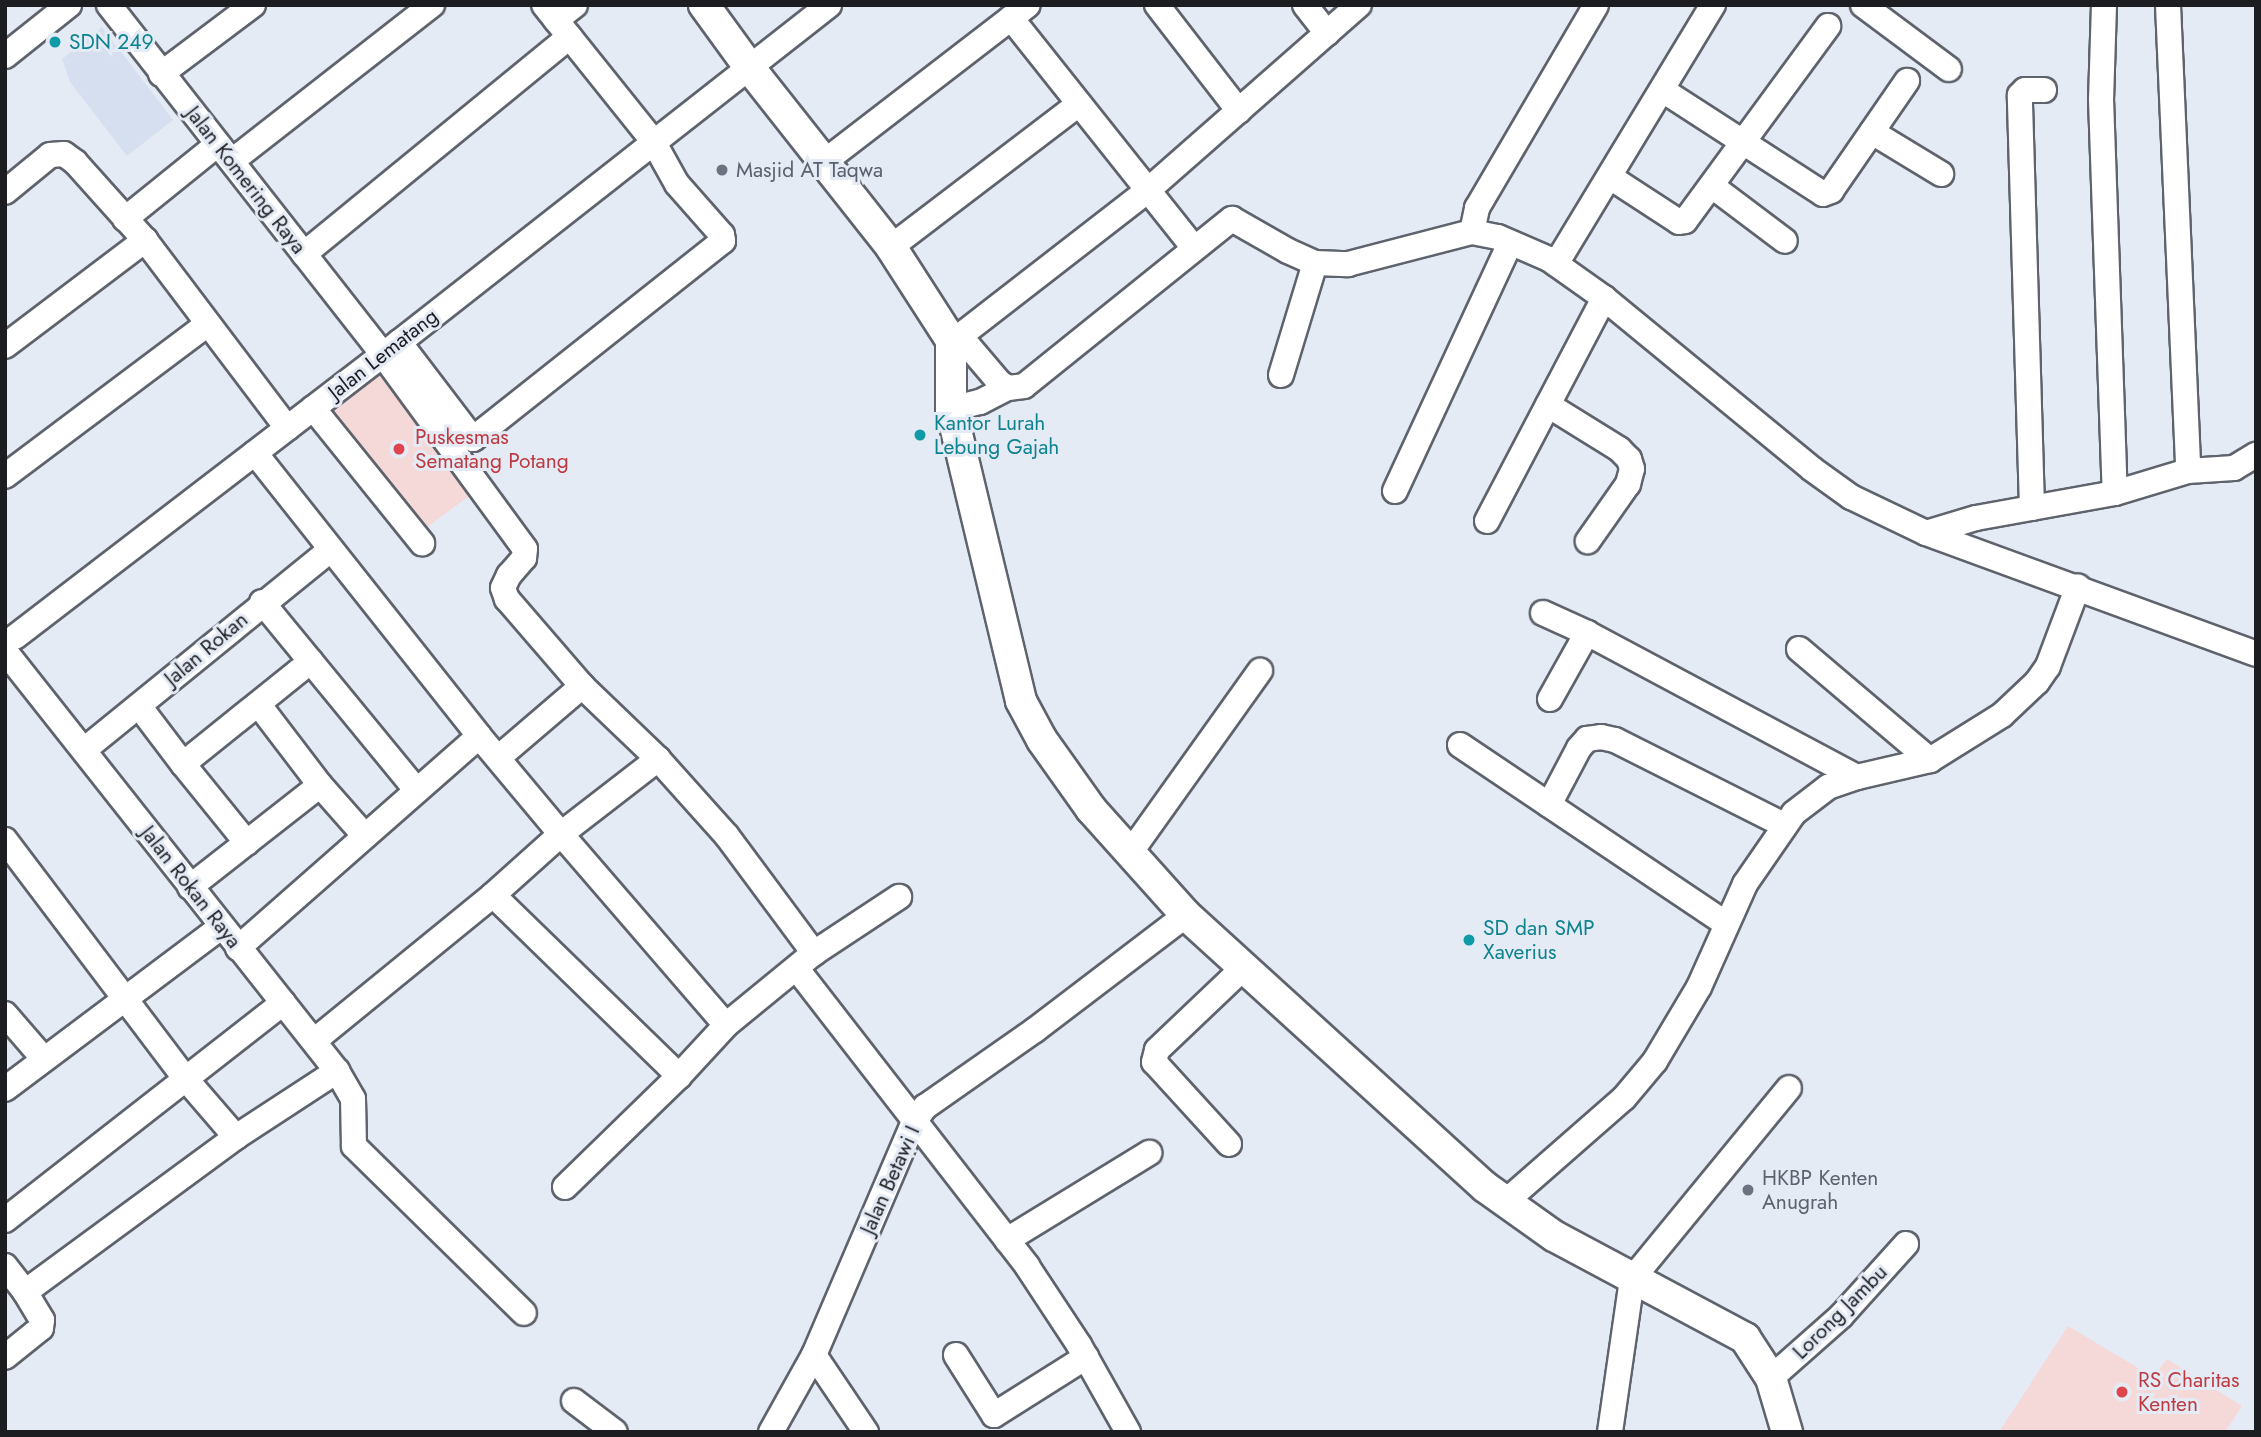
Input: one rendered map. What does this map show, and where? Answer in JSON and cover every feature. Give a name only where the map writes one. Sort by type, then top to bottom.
[{"type":"street","points":[[5,56],[69,5]]},
{"type":"street","name":"Jalan Komering Raya","points":[[109,5],[304,254],[391,349],[442,418]]},
{"type":"street","points":[[161,74],[253,5]]},
{"type":"street","points":[[125,219],[225,153],[432,5]]},
{"type":"street","points":[[704,5],[749,67],[891,247],[956,338],[1008,388]]},
{"type":"street","name":"Jalan Lematang","points":[[8,644],[391,349],[829,5]]},
{"type":"street","points":[[1157,5],[1239,111]]},
{"type":"street","points":[[1305,5],[1328,33]]},
{"type":"street","points":[[1359,5],[1147,191],[956,338],[951,409],[1021,701],[1042,740],[1083,798],[1186,915],[1504,1203],[1554,1236],[1745,1338],[1771,1378],[1787,1432]]},
{"type":"street","points":[[1472,232],[1477,208],[1596,5]]},
{"type":"street","points":[[1556,264],[1664,91],[1713,5]]},
{"type":"street","points":[[2104,5],[2101,99],[2115,493]]},
{"type":"street","points":[[2168,5],[2188,471]]},
{"type":"street","points":[[1868,6],[1949,69]]},
{"type":"street","points":[[824,162],[1020,12],[1079,104],[1194,248]]},
{"type":"street","points":[[304,254],[561,17],[653,141],[677,184],[722,235],[723,242],[473,439],[442,418]]},
{"type":"street","points":[[1610,177],[1679,222],[1685,221],[1828,26]]},
{"type":"street","points":[[1664,91],[1823,194],[1831,191],[1907,81]]},
{"type":"street","points":[[2032,508],[2020,95],[2025,90],[2044,90]]},
{"type":"street","points":[[891,247],[1079,104]]},
{"type":"street","points":[[1872,132],[1941,174]]},
{"type":"street","points":[[5,192],[50,155],[64,154],[75,162],[145,240],[206,325],[287,428]]},
{"type":"street","points":[[1712,186],[1785,242]]},
{"type":"street","points":[[951,409],[988,399],[1008,388],[1024,386],[1035,379],[1232,219],[1288,251],[1315,262],[1348,264],[1472,232],[1498,237],[1556,264],[1604,299],[1828,482],[1881,513],[1926,533],[2078,586],[2256,654]]},
{"type":"street","points":[[5,346],[145,240]]},
{"type":"street","points":[[1395,491],[1510,243]]},
{"type":"street","points":[[1282,375],[1315,262]]},
{"type":"street","points":[[1487,521],[1604,299]]},
{"type":"street","points":[[5,476],[206,325]]},
{"type":"street","points":[[1548,405],[1619,449],[1629,459],[1632,469],[1628,484],[1588,541]]},
{"type":"street","points":[[313,408],[422,543]]},
{"type":"street","points":[[442,418],[525,549],[524,558],[509,575],[503,588],[507,599],[582,685],[658,759],[727,836],[806,961],[914,1122],[1007,1240],[1086,1357],[1128,1432]]},
{"type":"street","points":[[255,453],[479,736],[726,1025]]},
{"type":"street","points":[[1926,533],[1965,521],[2115,493],[2188,471],[2234,468],[2256,455]]},
{"type":"street","name":"Jalan Rokan","points":[[84,750],[262,602],[330,550]]},
{"type":"street","points":[[1504,1203],[1624,1098],[1655,1061],[1699,987],[1745,884],[1784,825],[1817,794],[1857,777],[1930,760],[1983,730],[2038,682],[2056,650],[2078,586]]},
{"type":"street","points":[[262,602],[416,791]]},
{"type":"street","points":[[1543,613],[1587,633],[1857,777]]},
{"type":"street","points":[[1550,699],[1587,633]]},
{"type":"street","name":"Jalan Rokan Raya","points":[[8,644],[84,750],[337,1071],[353,1099],[362,1154],[524,1313]]},
{"type":"street","points":[[1799,649],[1930,760]]},
{"type":"street","points":[[183,764],[311,661]]},
{"type":"street","points":[[1130,853],[1260,671]]},
{"type":"street","points":[[498,758],[582,685]]},
{"type":"street","points":[[259,705],[320,785],[365,836]]},
{"type":"street","points":[[139,706],[247,843]]},
{"type":"street","points":[[238,948],[479,736]]},
{"type":"street","points":[[1549,805],[1579,748],[1587,739],[1601,737],[1615,740],[1784,825]]},
{"type":"street","points":[[1460,745],[1726,924]]},
{"type":"street","points":[[314,1041],[492,895],[561,834],[658,759]]},
{"type":"street","points":[[190,887],[320,785]]},
{"type":"street","points":[[5,840],[185,1078],[236,1137]]},
{"type":"street","points":[[492,895],[679,1076]]},
{"type":"street","points":[[565,1188],[679,1076],[726,1025],[806,961],[899,897]]},
{"type":"street","name":"Jalan Betawi I","points":[[771,1432],[814,1355],[914,1122],[936,1097],[1035,1030],[1186,915]]},
{"type":"street","points":[[5,1089],[222,926]]},
{"type":"street","points":[[1229,1144],[1154,1062],[1157,1051],[1243,968]]},
{"type":"street","points":[[5,1220],[283,1003]]},
{"type":"street","points":[[5,1014],[43,1058]]},
{"type":"street","points":[[25,1292],[236,1137],[337,1071]]},
{"type":"street","points":[[1609,1432],[1632,1279],[1789,1088]]},
{"type":"street","points":[[1007,1240],[1149,1153]]},
{"type":"street","name":"Lorong Jambu","points":[[1771,1378],[1841,1316],[1906,1244]]},
{"type":"street","points":[[5,1266],[42,1320],[41,1328],[5,1357]]},
{"type":"street","points":[[814,1355],[866,1432]]},
{"type":"street","points":[[956,1355],[999,1423],[1086,1357]]},
{"type":"street","points":[[574,1401],[615,1432]]},
{"type":"shaded area","points":[[102,27],[173,120],[127,156],[70,82],[62,59]]},
{"type":"shaded area","name":"Puskesmas Sematang Potang","points":[[381,360],[476,491],[413,537],[318,406]]},
{"type":"shaded area","name":"RS Charitas Kenten","points":[[2068,1326],[2153,1377],[2167,1359],[2242,1406],[2225,1432],[1999,1432]]},
{"type":"place","name":"SDN 249","points":[[55,42]]},
{"type":"place","name":"Masjid AT Taqwa","points":[[722,170]]},
{"type":"place","name":"Kantor Lurah Lebung Gajah","points":[[920,435]]},
{"type":"place","name":"Puskesmas Sematang Potang","points":[[399,449]]},
{"type":"place","name":"SD dan SMP Xaverius","points":[[1469,940]]},
{"type":"place","name":"HKBP Kenten Anugrah","points":[[1748,1190]]},
{"type":"place","name":"RS Charitas Kenten","points":[[2122,1392]]}]
